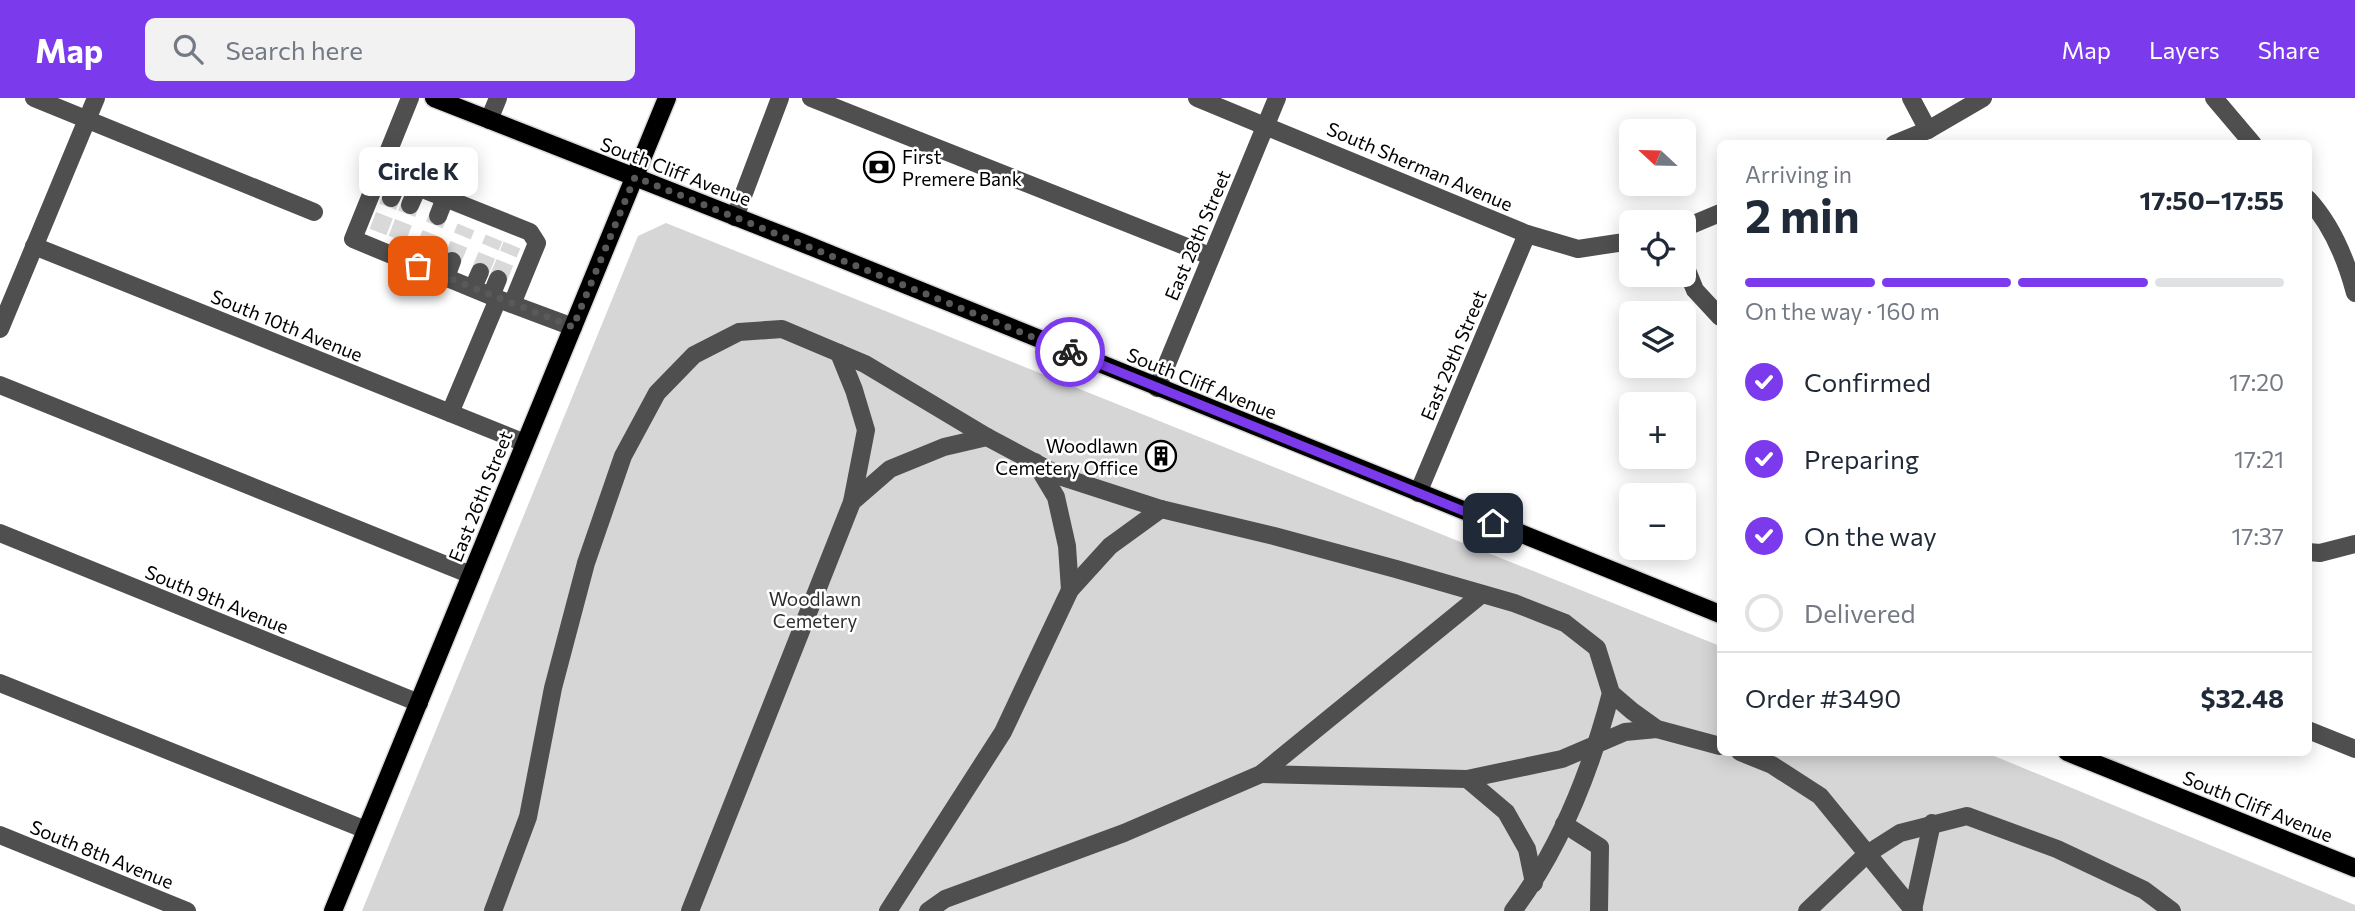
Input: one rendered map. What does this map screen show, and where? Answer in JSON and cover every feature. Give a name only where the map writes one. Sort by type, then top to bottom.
[{"type":"main road","name":"South Cliff Avenue","points":[[434,98],[735,216],[1717,613]]},
{"type":"main road","name":"East 26th Street","points":[[333,911],[667,98]]},
{"type":"main road","name":"South Cliff Avenue","points":[[2077,756],[2355,868]]},
{"type":"street","points":[[34,98],[314,212]]},
{"type":"street","points":[[0,329],[96,98]]},
{"type":"street","points":[[410,98],[353,239],[375,239],[477,280],[500,294],[573,327]]},
{"type":"street","points":[[489,120],[498,98]]},
{"type":"street","points":[[735,216],[780,98]]},
{"type":"street","points":[[811,98],[1210,256]]},
{"type":"street","name":"South Sherman Avenue","points":[[1197,98],[1527,234],[1578,249],[1619,243]]},
{"type":"street","name":"East 28th Street","points":[[1157,388],[1277,98]]},
{"type":"street","points":[[1911,98],[1928,130]]},
{"type":"street","points":[[1904,140],[1928,130],[1983,98]]},
{"type":"street","points":[[2214,98],[2244,140]]},
{"type":"street","points":[[380,172],[530,232],[537,243],[500,294],[450,414]]},
{"type":"street","points":[[391,198],[399,180]]},
{"type":"street","points":[[410,205],[418,187]]},
{"type":"street","points":[[438,216],[445,198]]},
{"type":"street","points":[[2312,204],[2338,244],[2355,292]]},
{"type":"street","points":[[466,227],[473,209]]},
{"type":"street","points":[[1696,223],[1717,214]]},
{"type":"street","points":[[494,238],[501,220]]},
{"type":"street","points":[[512,245],[519,228]]},
{"type":"street","name":"East 29th Street","points":[[1418,493],[1527,234]]},
{"type":"street","name":"South 10th Avenue","points":[[34,246],[525,443]]},
{"type":"street","points":[[1694,287],[1717,314]]},
{"type":"street","points":[[494,911],[528,817],[553,688],[586,563],[623,456],[657,393],[694,355],[739,332],[782,329],[864,364],[1062,477],[1161,509],[1286,539],[1482,594],[1565,623],[1597,648],[1611,693],[1598,745],[1564,824],[1534,883],[1513,911]]},
{"type":"street","points":[[690,911],[852,502],[866,430],[839,353]]},
{"type":"street","points":[[0,385],[471,575]]},
{"type":"street","points":[[852,502],[890,469],[944,447],[988,437]]},
{"type":"street","points":[[1035,462],[1055,497],[1067,546],[1070,590]]},
{"type":"street","points":[[888,911],[1003,732],[1070,590],[1110,546],[1161,509]]},
{"type":"street","name":"South 9th Avenue","points":[[0,533],[419,703]]},
{"type":"street","points":[[2312,552],[2320,553],[2355,544]]},
{"type":"street","points":[[928,911],[945,899],[1124,833],[1261,774],[1482,594]]},
{"type":"street","points":[[0,683],[366,830]]},
{"type":"street","points":[[1611,693],[1657,729]]},
{"type":"street","points":[[1261,774],[1467,779],[1562,759],[1625,732],[1657,729],[1717,745]]},
{"type":"street","points":[[2312,732],[2355,749]]},
{"type":"street","points":[[1750,756],[1772,765],[1820,796],[1914,911]]},
{"type":"street","points":[[1467,779],[1506,812],[1527,849],[1534,883]]},
{"type":"street","points":[[1807,911],[1867,854],[1900,833],[1968,816],[2044,844],[2144,890],[2172,911]]},
{"type":"street","points":[[1914,911],[1932,823]]},
{"type":"street","points":[[1564,824],[1600,847],[1600,911]]},
{"type":"street","name":"South 8th Avenue","points":[[0,835],[187,911]]},
{"type":"green space","name":"Woodlawn Cemetery","points":[[666,223],[1717,645],[1717,756],[1994,756],[2355,905],[2355,911],[362,911],[638,236]]},
{"type":"tunnel","points":[[378,232],[391,198]]},
{"type":"tunnel","points":[[397,239],[410,205]]},
{"type":"tunnel","points":[[424,250],[438,216]]},
{"type":"tunnel","points":[[452,261],[466,227]]},
{"type":"tunnel","points":[[480,272],[494,238]]},
{"type":"tunnel","points":[[498,279],[512,245]]},
{"type":"way so far","points":[[418,266],[573,327],[635,177],[1070,352]]},
{"type":"place","name":"First Premere Bank","points":[[879,167]]},
{"type":"place","name":"Circle K","points":[[418,266]]},
{"type":"place","name":"Woodlawn Cemetery Office","points":[[1161,456]]},
{"type":"route","points":[[1070,352],[1493,523]]}]
